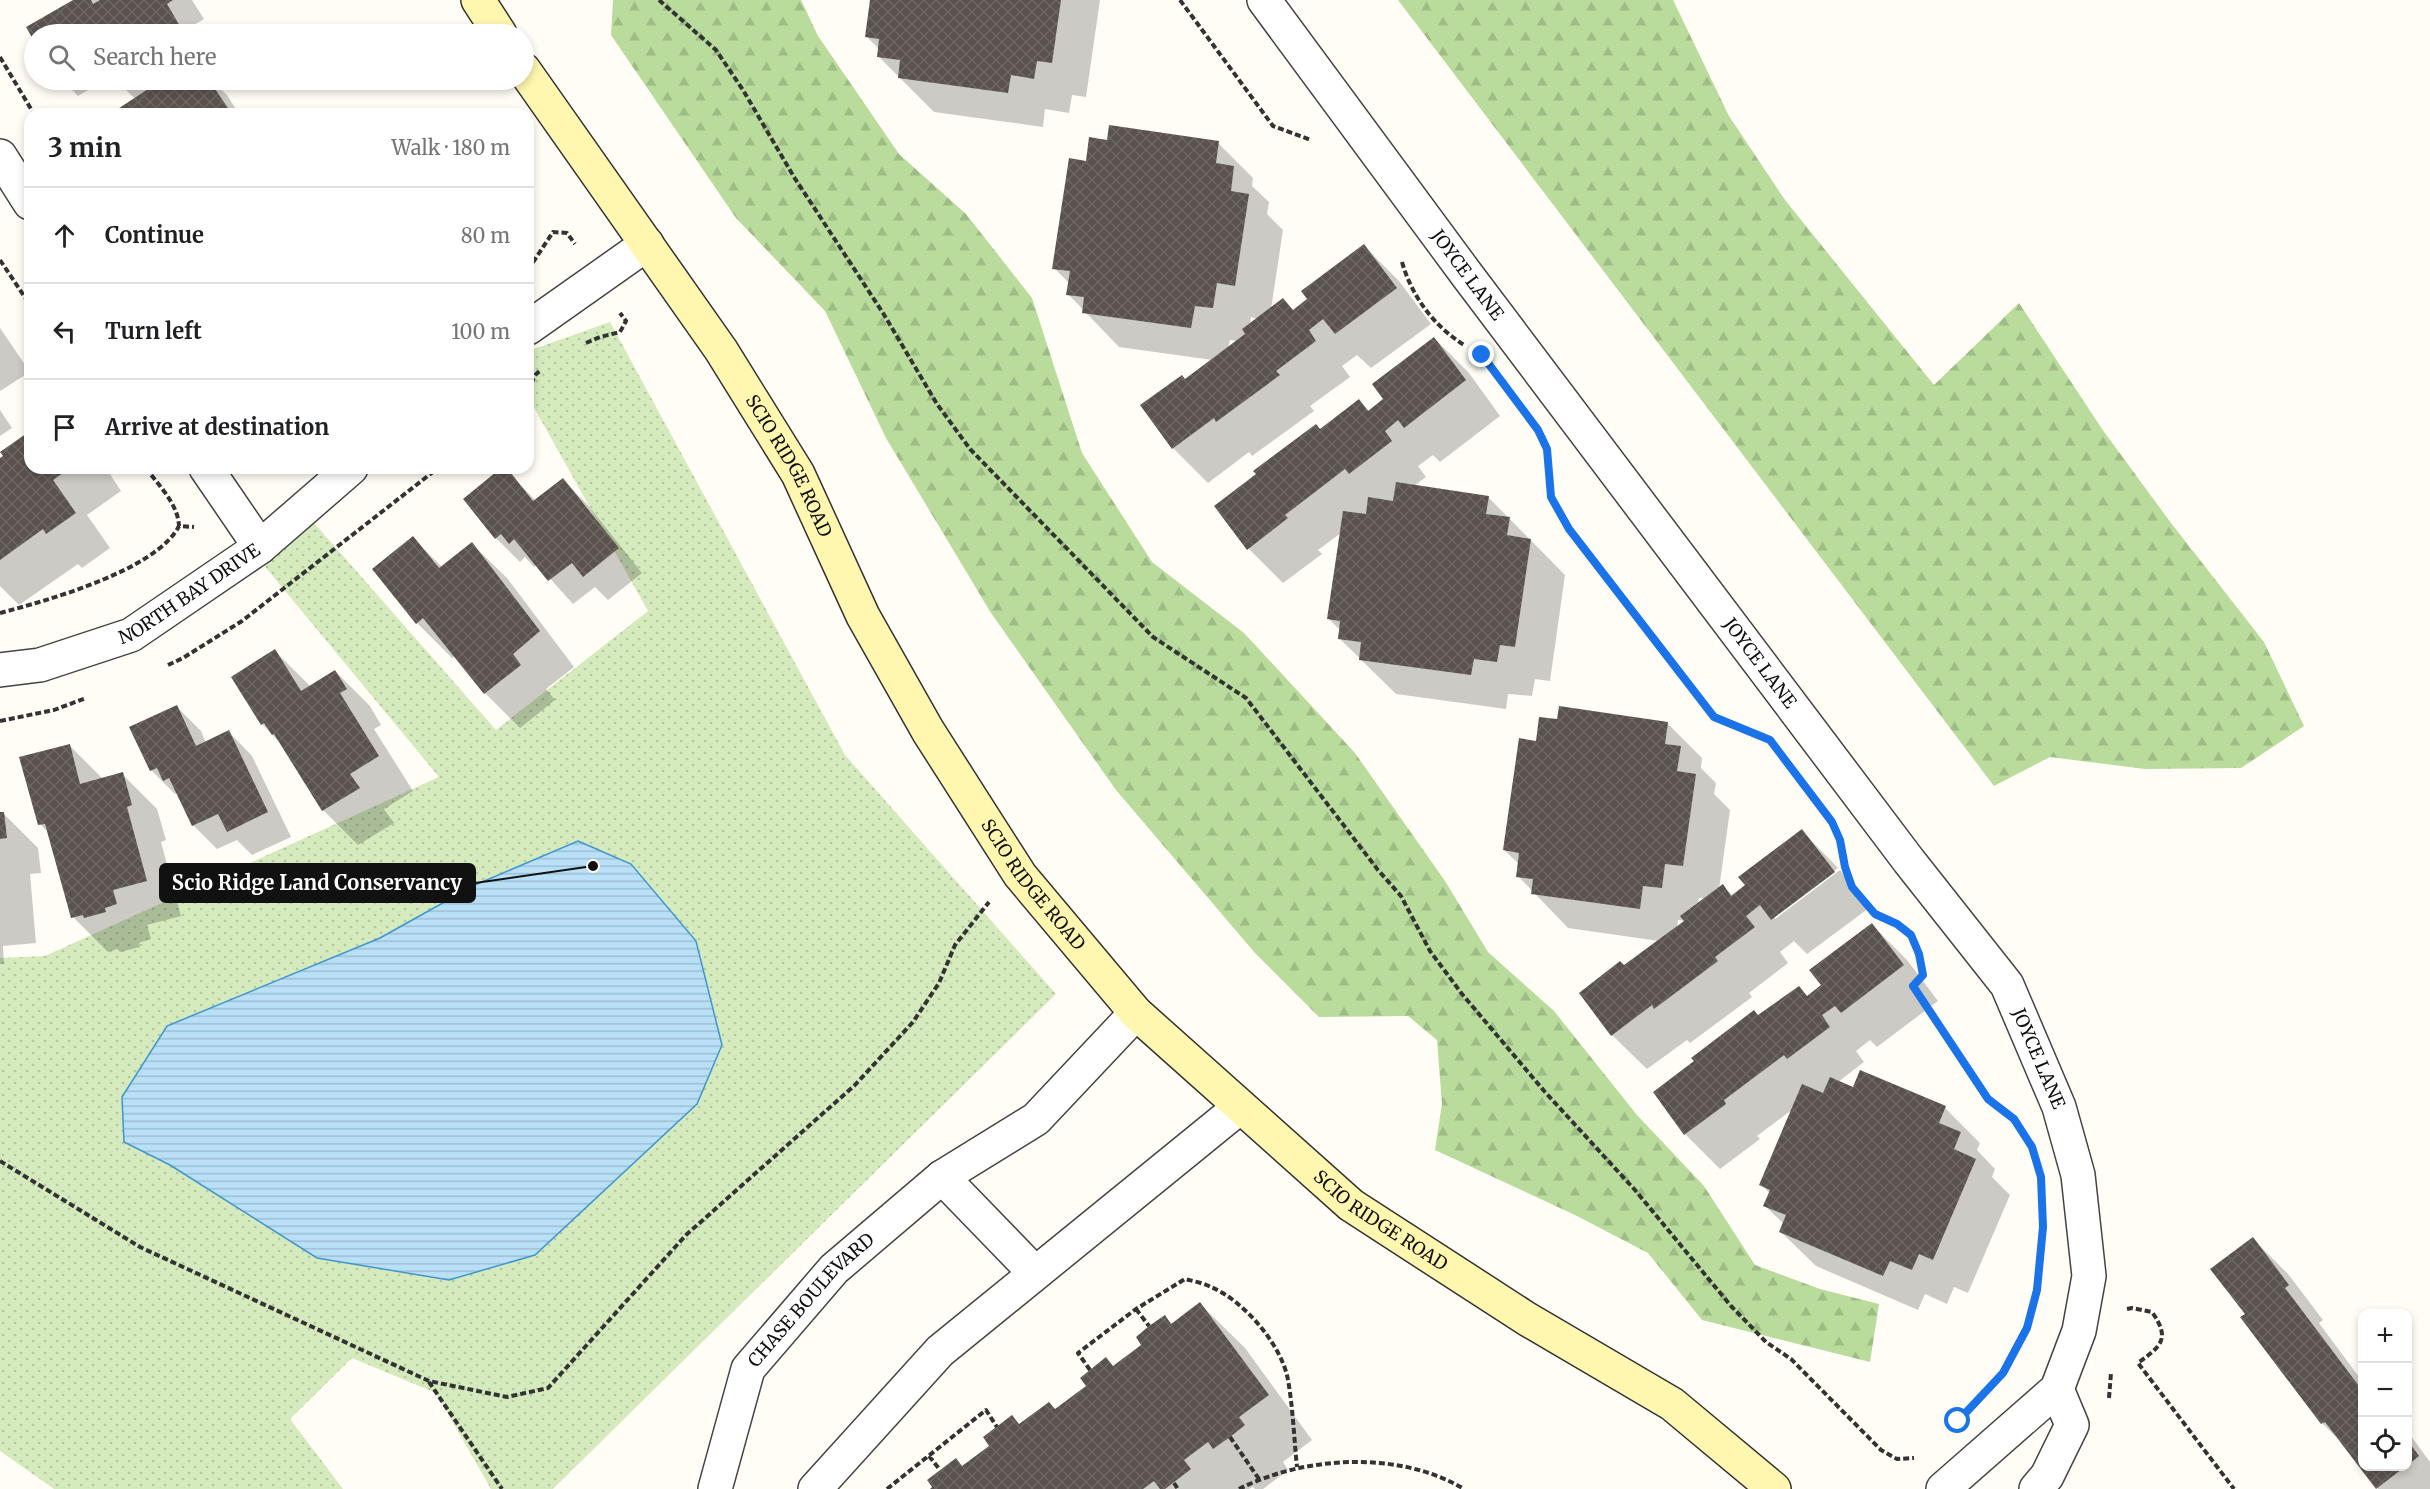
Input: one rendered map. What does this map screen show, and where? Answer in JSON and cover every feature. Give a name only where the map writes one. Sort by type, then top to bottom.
[{"type":"street","points":[[478,0],[494,24]]},
{"type":"street","name":"JOYCE LANE","points":[[1264,0],[1467,275],[1909,861],[2007,985],[2059,1107],[2078,1175],[2089,1276],[2079,1331],[2057,1389],[1950,1483]]},
{"type":"street","name":"SCIO RIDGE ROAD","points":[[534,84],[721,350],[798,474],[863,616],[928,731],[1020,874],[1136,1013],[1351,1205],[1527,1319],[1672,1404],[1774,1489]]},
{"type":"street","points":[[0,156],[24,194]]},
{"type":"street","points":[[534,324],[647,244]]},
{"type":"street","points":[[210,474],[260,547]]},
{"type":"street","name":"NORTH BAY DRIVE","points":[[0,670],[40,665],[131,635],[260,547],[344,474]]},
{"type":"street","name":"CHASE BOULEVARD","points":[[715,1489],[748,1369],[834,1269],[942,1177],[1036,1119],[1136,1013]]},
{"type":"street","points":[[815,1489],[940,1352],[1240,1107]]},
{"type":"street","points":[[942,1177],[1035,1273]]},
{"type":"street","points":[[2036,1489],[2047,1476],[2072,1425],[2057,1389]]},
{"type":"path","points":[[659,0],[716,50],[743,90],[794,177],[884,313],[937,404],[970,449],[1153,637],[1246,698],[1377,870],[1401,896],[1430,951],[1462,994],[1545,1092],[1635,1190],[1731,1306],[1766,1342],[1791,1359],[1881,1450],[1897,1459],[1912,1459],[1928,1450],[1950,1483]]},
{"type":"path","points":[[1180,0],[1273,126],[1308,137],[1315,142]]},
{"type":"path","points":[[0,57],[30,108]]},
{"type":"path","points":[[1401,256],[1406,276],[1424,307],[1442,329],[1472,349]]},
{"type":"path","points":[[0,260],[24,296]]},
{"type":"path","points":[[1547,449],[1551,497],[1569,529],[1714,717],[1762,736]]},
{"type":"path","points":[[0,613],[59,597],[127,569],[174,537],[179,526],[178,516],[150,474]]},
{"type":"path","points":[[179,526],[205,528],[234,509]]},
{"type":"path","points":[[1840,840],[1845,867],[1852,887],[1875,914],[1897,924],[1911,935],[1919,954],[1923,975],[1913,986],[1988,1099],[2014,1119],[2020,1128]]},
{"type":"path","points":[[0,1161],[140,1247],[429,1381],[507,1397],[548,1388],[686,1235],[855,1084],[913,1022],[939,983],[955,945],[995,896]]},
{"type":"path","points":[[1981,1397],[2003,1373],[2027,1328],[2037,1290],[2041,1248]]},
{"type":"path","points":[[1090,1370],[1078,1353],[1136,1309],[1185,1279],[1212,1287],[1237,1304],[1261,1328],[1281,1357],[1288,1379],[1297,1467]]},
{"type":"path","points":[[2123,1310],[2132,1308],[2152,1312],[2161,1326],[2163,1337],[2159,1347],[2138,1363],[2234,1489]]},
{"type":"path","points":[[1136,1309],[1149,1326]]},
{"type":"path","points":[[2107,1405],[2111,1372]]},
{"type":"path","points":[[429,1381],[502,1489]]},
{"type":"path","points":[[887,1489],[986,1410],[997,1427]]},
{"type":"path","points":[[1230,1437],[1259,1479]]},
{"type":"path","points":[[929,1456],[940,1470]]},
{"type":"path","points":[[1239,1489],[1259,1479],[1297,1467],[1358,1461],[1414,1470],[1464,1489]]},
{"type":"path","points":[[1173,1482],[1178,1489]]},
{"type":"green space","points":[[613,0],[801,0],[818,36],[899,154],[966,214],[1032,298],[1082,453],[1152,562],[1244,633],[1355,753],[1445,881],[1488,952],[1554,1011],[1637,1115],[1704,1186],[1755,1265],[1820,1289],[1879,1304],[1870,1362],[1702,1320],[1648,1253],[1575,1215],[1435,1150],[1442,1104],[1437,1040],[1408,1016],[1319,1017],[1255,953],[1116,790],[991,613],[886,438],[825,311],[736,218],[611,35]]},
{"type":"green space","points":[[1398,0],[1673,0],[1729,116],[1785,200],[1934,385],[2019,303],[2102,429],[2171,523],[2264,642],[2304,726],[2241,768],[2145,769],[2050,757],[1994,786]]},
{"type":"green space","points":[[610,322],[845,755],[1056,994],[553,1489],[491,1489],[436,1393],[352,1358],[290,1419],[343,1489],[54,1489],[0,1451],[0,958],[45,956],[439,777],[257,557],[308,516],[496,730],[648,611],[534,408],[534,349]]},
{"type":"water","points":[[578,841],[631,864],[696,941],[722,1045],[697,1104],[535,1255],[449,1280],[317,1258],[170,1165],[124,1142],[122,1097],[167,1026],[380,938],[475,885]]},
{"type":"building","points":[[73,0],[91,0],[93,4],[100,0],[173,0],[167,4],[179,24],[31,24]]},
{"type":"building","points":[[870,0],[1061,0],[1052,63],[1037,61],[1034,79],[1011,75],[1008,93],[898,78],[900,60],[877,57],[879,39],[865,37]]},
{"type":"building","points":[[147,90],[216,90],[228,108],[119,108]]},
{"type":"building","points":[[1109,125],[1219,141],[1216,163],[1234,166],[1231,191],[1249,194],[1235,286],[1217,283],[1213,308],[1195,306],[1191,328],[1082,313],[1084,297],[1066,295],[1070,271],[1052,269],[1069,158],[1086,161],[1089,137],[1107,140]]},
{"type":"building","points":[[1364,244],[1397,288],[1335,334],[1323,319],[1309,330],[1316,341],[1276,371],[1280,375],[1216,422],[1214,418],[1172,449],[1140,405],[1182,375],[1185,379],[1245,334],[1242,329],[1283,298],[1293,310],[1307,299],[1301,291]]},
{"type":"building","points":[[1434,337],[1466,380],[1404,428],[1398,420],[1385,431],[1392,441],[1349,474],[1345,469],[1285,515],[1288,518],[1247,550],[1214,506],[1256,474],[1253,471],[1316,424],[1320,429],[1359,399],[1368,411],[1383,399],[1372,384]]},
{"type":"building","points":[[24,435],[24,474],[62,474],[53,480],[76,513],[46,534],[43,529],[0,560],[0,458],[3,456],[0,452]]},
{"type":"building","points":[[494,474],[512,474],[533,501],[563,478],[619,548],[583,577],[572,563],[548,581],[514,539],[509,544],[501,534],[495,539],[463,499]]},
{"type":"building","points":[[1396,482],[1489,496],[1486,514],[1510,517],[1507,535],[1531,539],[1515,647],[1500,645],[1497,662],[1474,659],[1471,675],[1359,660],[1361,642],[1338,639],[1340,621],[1327,619],[1343,511],[1366,514],[1368,497],[1393,501]]},
{"type":"building","points":[[413,536],[439,568],[472,542],[540,631],[513,654],[521,665],[484,694],[423,618],[416,624],[372,569]]},
{"type":"building","points":[[275,649],[301,691],[335,670],[347,689],[340,693],[379,756],[350,774],[360,788],[322,811],[274,734],[272,735],[264,723],[261,725],[231,677]]},
{"type":"building","points":[[177,705],[196,746],[229,730],[268,812],[227,832],[218,814],[192,826],[169,778],[163,781],[157,768],[150,771],[129,727]]},
{"type":"building","points":[[1559,706],[1668,722],[1665,744],[1681,746],[1677,771],[1696,774],[1683,866],[1665,864],[1662,888],[1643,886],[1640,909],[1531,894],[1533,879],[1516,877],[1519,853],[1503,850],[1519,738],[1536,741],[1539,717],[1557,719]]},
{"type":"building","points":[[70,744],[80,784],[123,772],[132,805],[127,807],[147,881],[113,890],[117,904],[105,908],[106,912],[84,918],[83,915],[71,918],[45,824],[38,825],[19,757]]},
{"type":"building","points":[[0,812],[4,812],[7,838],[0,839]]},
{"type":"building","points":[[1802,829],[1835,872],[1771,920],[1760,905],[1746,916],[1755,927],[1715,957],[1718,961],[1654,1009],[1652,1005],[1611,1036],[1579,993],[1620,961],[1624,965],[1684,921],[1680,916],[1723,884],[1731,896],[1745,885],[1738,877]]},
{"type":"building","points":[[1872,923],[1904,965],[1841,1013],[1835,1006],[1822,1015],[1830,1027],[1787,1059],[1784,1055],[1724,1100],[1726,1104],[1684,1135],[1653,1092],[1694,1061],[1691,1058],[1754,1010],[1758,1015],[1799,986],[1807,996],[1821,985],[1809,970]]},
{"type":"building","points":[[1860,1070],[1946,1106],[1939,1123],[1961,1132],[1954,1149],[1976,1159],[1933,1260],[1919,1254],[1912,1270],[1890,1261],[1883,1276],[1779,1232],[1786,1215],[1763,1206],[1770,1190],[1759,1185],[1802,1084],[1823,1093],[1830,1077],[1853,1087]]},
{"type":"building","points":[[2253,1237],[2289,1285],[2285,1288],[2358,1385],[2358,1465],[2325,1422],[2321,1424],[2240,1317],[2245,1314],[2210,1269]]},
{"type":"building","points":[[1200,1302],[1269,1395],[1239,1417],[1245,1425],[1230,1437],[1213,1449],[1208,1442],[1184,1460],[1191,1469],[1165,1489],[1160,1489],[1154,1481],[1143,1489],[930,1489],[932,1487],[927,1480],[956,1458],[962,1466],[989,1446],[983,1437],[1012,1415],[1019,1424],[1049,1402],[1055,1409],[1086,1386],[1080,1378],[1106,1357],[1113,1366],[1141,1345],[1136,1337],[1149,1326],[1165,1315],[1171,1324]]},
{"type":"building","points":[[2412,1446],[2419,1456],[2412,1462]]},
{"type":"building","points":[[2362,1471],[2399,1471],[2376,1489]]},
{"type":"place","name":"Scio Ridge Land Conservancy","points":[[593,866]]},
{"type":"route","points":[[1482,355],[1538,430],[1547,449],[1551,497],[1569,529],[1714,717],[1770,740],[1832,822],[1840,840],[1845,867],[1852,887],[1875,914],[1897,924],[1911,935],[1919,954],[1923,975],[1913,986],[1988,1099],[2014,1119],[2032,1147],[2041,1177],[2043,1227],[2037,1290],[2027,1328],[2003,1373],[1958,1421]]}]
